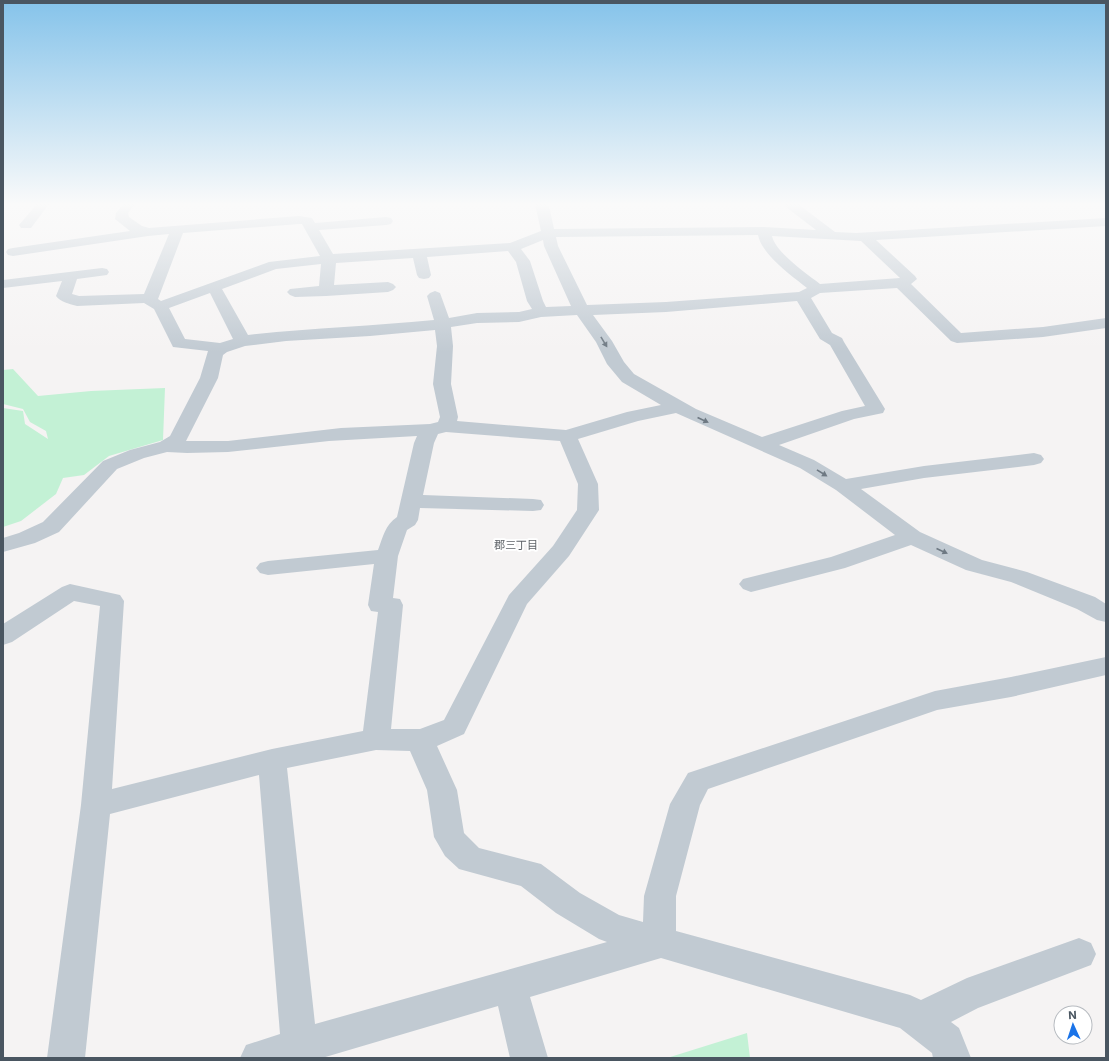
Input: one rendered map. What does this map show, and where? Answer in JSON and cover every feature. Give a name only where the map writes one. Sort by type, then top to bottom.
[{"type":"street","points":[[170,254],[155,302],[179,343],[221,348],[243,341],[286,336],[370,331],[443,324],[476,318],[519,317],[541,312],[674,306],[901,283],[910,278],[883,254]]},
{"type":"street","points":[[326,254],[329,259],[326,291]]},
{"type":"street","points":[[419,254],[424,275]]},
{"type":"street","points":[[72,276],[64,296],[77,301],[155,302],[214,287],[274,265],[329,259],[425,254]]},
{"type":"street","points":[[517,254],[523,261],[535,301],[541,312]]},
{"type":"street","points":[[555,254],[581,310],[604,340],[616,364],[628,378],[678,407],[716,426],[807,464],[843,486],[912,537],[974,565],[1019,578],[1086,603],[1106,614]]},
{"type":"street","points":[[761,444],[849,415],[876,409],[836,342],[826,336],[809,293],[775,254]]},
{"type":"street","points":[[3,284],[102,272]]},
{"type":"street","points":[[901,283],[957,338],[1042,332],[1106,323]]},
{"type":"street","points":[[214,287],[243,341]]},
{"type":"street","points":[[295,292],[388,288]]},
{"type":"street","points":[[376,739],[391,605],[380,605],[388,556],[397,527],[407,520],[424,443],[449,417],[442,384],[444,346],[443,324],[435,296]]},
{"type":"street","points":[[3,545],[27,538],[50,527],[110,464],[137,454],[167,446],[178,439],[209,378],[215,354],[221,348]]},
{"type":"street","points":[[167,446],[188,449],[265,444],[328,435],[438,428],[567,436],[634,416],[678,407]]},
{"type":"street","points":[[96,805],[272,760],[376,739],[420,740],[454,727],[517,601],[561,551],[588,510],[588,484],[567,436]]},
{"type":"street","points":[[843,486],[924,472],[1034,459]]},
{"type":"street","points":[[411,501],[532,505]]},
{"type":"street","points":[[751,584],[837,563],[912,537]]},
{"type":"street","points":[[268,568],[388,556]]},
{"type":"street","points":[[3,636],[70,592],[112,601],[96,805],[66,1058]]},
{"type":"street","points":[[659,943],[660,896],[685,804],[698,781],[935,701],[1010,687],[1106,666]]},
{"type":"street","points":[[420,740],[442,790],[449,837],[470,860],[530,874],[568,903],[611,928],[659,943],[910,1013],[946,1041],[952,1058]]},
{"type":"street","points":[[272,760],[299,1052]]},
{"type":"street","points":[[259,1058],[299,1052],[510,986],[659,943]]},
{"type":"street","points":[[920,1020],[967,995],[1078,954]]},
{"type":"street","points":[[510,986],[529,1058]]},
{"type":"green space","points":[[13,369],[38,396],[91,391],[165,388],[163,440],[109,456],[84,475],[63,478],[56,494],[21,521],[3,527],[3,408],[23,411],[25,424],[48,439],[46,431],[30,422],[23,409],[3,404],[3,370]]},
{"type":"green space","points":[[747,1033],[750,1058],[667,1058]]},
{"type":"district","name":"郡三丁目","points":[[516,545]]}]
